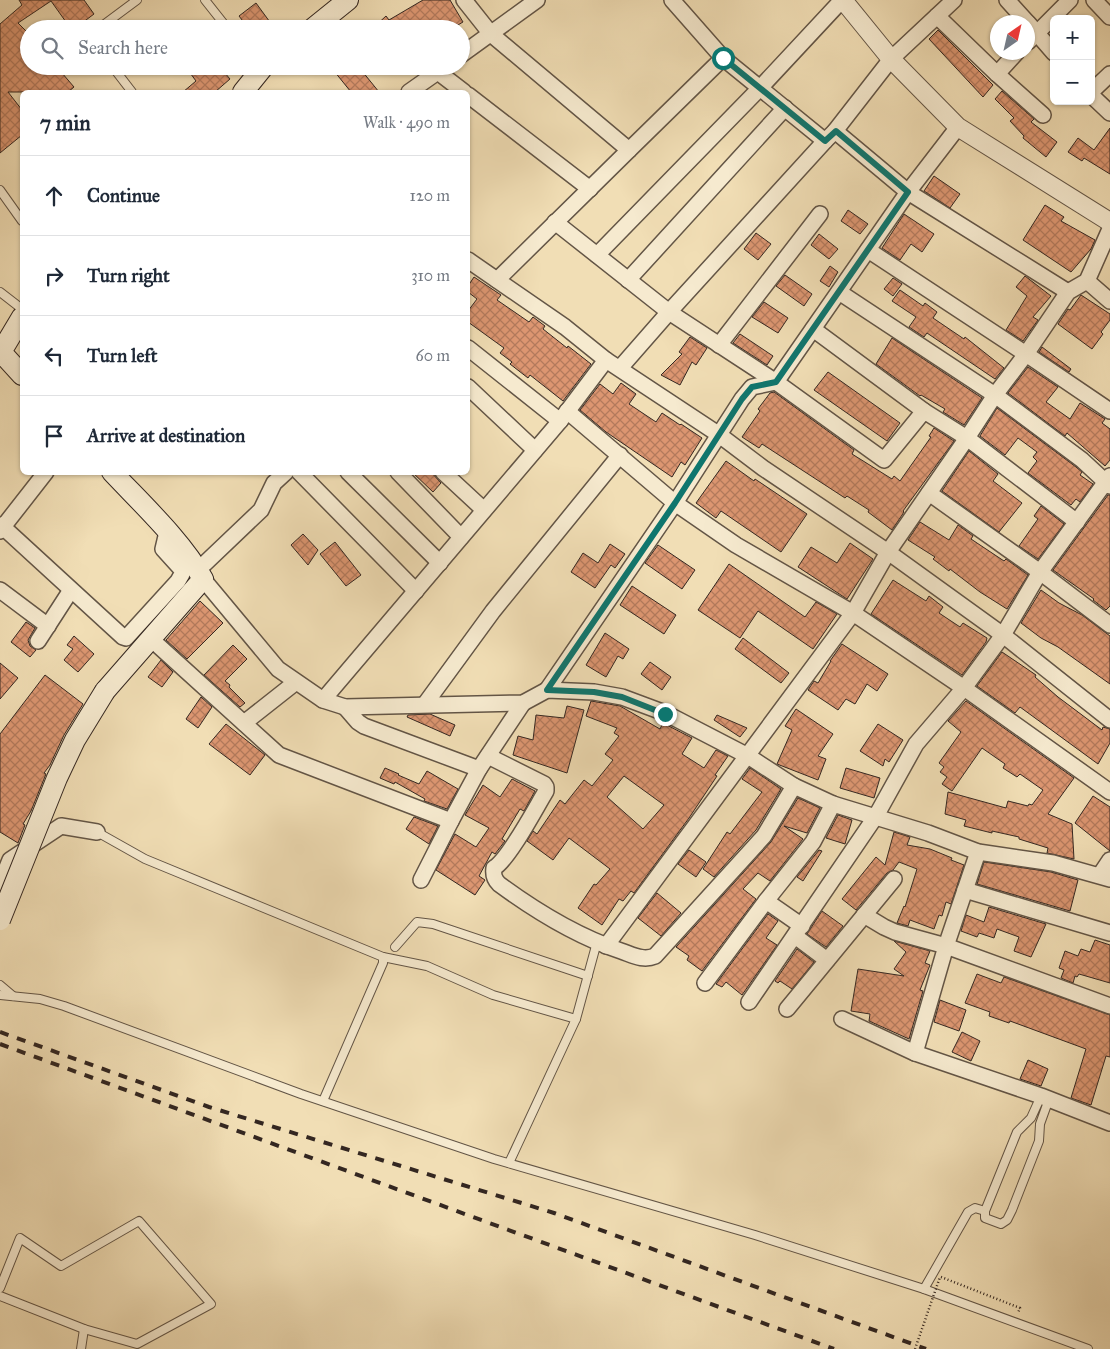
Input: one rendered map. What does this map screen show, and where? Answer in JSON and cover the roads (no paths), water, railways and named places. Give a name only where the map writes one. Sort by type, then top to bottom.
[{"type":"main road","points":[[323,20],[348,0]]},
{"type":"main road","points":[[246,90],[257,75]]},
{"type":"main road","points":[[20,320],[1,353],[20,373]]},
{"type":"main road","points":[[0,920],[75,740],[105,691],[151,639],[201,575],[167,532],[115,475]]},
{"type":"street","points":[[464,0],[492,34],[629,150]]},
{"type":"street","points":[[470,49],[538,0]]},
{"type":"street","points":[[672,0],[723,58],[785,108],[830,136],[908,192],[1068,292]]},
{"type":"street","points":[[596,255],[760,88],[843,0],[891,59],[958,126],[1109,221],[1087,281],[1068,292],[888,552],[853,612],[748,756],[602,944]]},
{"type":"street","points":[[620,368],[668,312],[830,136],[891,59],[954,0]]},
{"type":"street","points":[[1007,0],[1018,15]]},
{"type":"street","points":[[1035,26],[1070,0]]},
{"type":"street","points":[[1094,0],[1110,18]]},
{"type":"street","points":[[938,16],[997,74],[1044,115]]},
{"type":"street","points":[[1035,35],[1050,49]]},
{"type":"street","points":[[498,280],[723,58]]},
{"type":"street","points":[[997,74],[1010,60]]},
{"type":"street","points":[[1095,90],[1110,74]]},
{"type":"street","points":[[412,90],[433,75]]},
{"type":"street","points":[[448,75],[462,90]]},
{"type":"street","points":[[470,97],[590,189]]},
{"type":"street","points":[[1095,98],[1110,113]]},
{"type":"street","points":[[628,280],[785,108]]},
{"type":"street","points":[[283,475],[274,483],[261,510],[201,575],[278,670],[324,700],[345,707],[523,703],[547,690],[675,503],[742,399],[752,387],[776,382],[908,192],[958,126]]},
{"type":"street","points":[[720,345],[820,214]]},
{"type":"street","points":[[555,222],[668,312],[776,382],[884,460],[924,411]]},
{"type":"street","points":[[868,250],[1110,411]]},
{"type":"street","points":[[470,261],[566,327],[606,360],[718,434],[763,468],[888,552],[1003,635],[1110,720]]},
{"type":"street","points":[[1087,281],[1110,301]]},
{"type":"street","points":[[749,1002],[876,816],[916,744],[964,688],[1003,635],[1040,572],[1108,482],[1082,460],[995,395],[839,292]]},
{"type":"street","points":[[813,329],[924,411],[967,438],[1078,522]]},
{"type":"street","points":[[470,352],[620,455],[675,503],[736,545],[853,612],[1110,792]]},
{"type":"street","points":[[324,700],[564,416],[606,360]]},
{"type":"street","points":[[470,389],[535,450]]},
{"type":"street","points":[[425,704],[493,611],[620,455]]},
{"type":"street","points":[[44,475],[1,528],[123,637],[128,637],[178,581],[182,574],[182,570],[163,549],[167,532]]},
{"type":"street","points":[[302,475],[416,591]]},
{"type":"street","points":[[351,475],[440,563]]},
{"type":"street","points":[[401,475],[461,537]]},
{"type":"street","points":[[446,475],[484,510]]},
{"type":"street","points":[[929,493],[1040,572],[1110,625]]},
{"type":"street","points":[[0,590],[48,626]]},
{"type":"street","points":[[38,641],[71,590]]},
{"type":"street","points":[[151,639],[279,755],[451,821]]},
{"type":"street","points":[[244,723],[296,682]]},
{"type":"street","points":[[547,690],[594,692],[622,697],[665,714],[748,756],[794,786],[832,804],[928,833],[978,852],[1053,863],[1105,877],[1110,860]]},
{"type":"street","points":[[422,880],[478,770],[523,703]]},
{"type":"street","points":[[345,707],[364,726],[478,770]]},
{"type":"street","points":[[488,756],[544,784],[546,787],[546,791],[522,831],[500,864],[494,868],[493,874],[495,879],[532,908],[568,930],[640,958],[648,959],[654,956],[764,836],[794,786]]},
{"type":"street","points":[[705,983],[812,842],[832,804]]},
{"type":"street","points":[[0,885],[10,860],[61,826],[97,832]]},
{"type":"street","points":[[914,1052],[946,946],[978,852]]},
{"type":"street","points":[[787,1009],[894,879]]},
{"type":"street","points":[[965,890],[1110,933]]},
{"type":"street","points":[[766,901],[828,960]]},
{"type":"street","points":[[864,915],[895,932],[946,946],[1110,1006]]},
{"type":"street","points":[[842,1019],[914,1052],[1110,1123]]},
{"type":"lane","points":[[110,20],[137,0]]},
{"type":"lane","points":[[205,0],[221,20]]},
{"type":"lane","points":[[119,75],[130,90]]},
{"type":"lane","points":[[0,190],[20,218]]},
{"type":"lane","points":[[0,292],[20,307]]},
{"type":"lane","points":[[97,832],[145,859],[384,957],[427,966],[493,996],[576,1019]]},
{"type":"lane","points":[[395,948],[417,922],[433,924],[588,976]]},
{"type":"lane","points":[[509,1163],[576,1019],[588,976],[602,944]]},
{"type":"lane","points":[[323,1101],[383,964],[384,957]]},
{"type":"lane","points":[[0,985],[13,996]]},
{"type":"lane","points":[[0,995],[40,999],[64,1006],[323,1101],[509,1163],[755,1235],[924,1289],[1088,1349]]},
{"type":"lane","points":[[1045,1098],[1039,1142],[1007,1220],[1001,1224],[985,1218],[985,1211],[1017,1132],[1031,1118],[1045,1098]]},
{"type":"lane","points":[[924,1289],[968,1212],[975,1208],[985,1211]]},
{"type":"lane","points":[[0,1288],[20,1238],[62,1266],[139,1221],[212,1304],[137,1344],[84,1329],[0,1296]]},
{"type":"lane","points":[[81,1349],[84,1329]]},
{"type":"railway","points":[[0,1032],[209,1107],[554,1213],[926,1349]]},
{"type":"railway","points":[[0,1044],[834,1349]]}]
